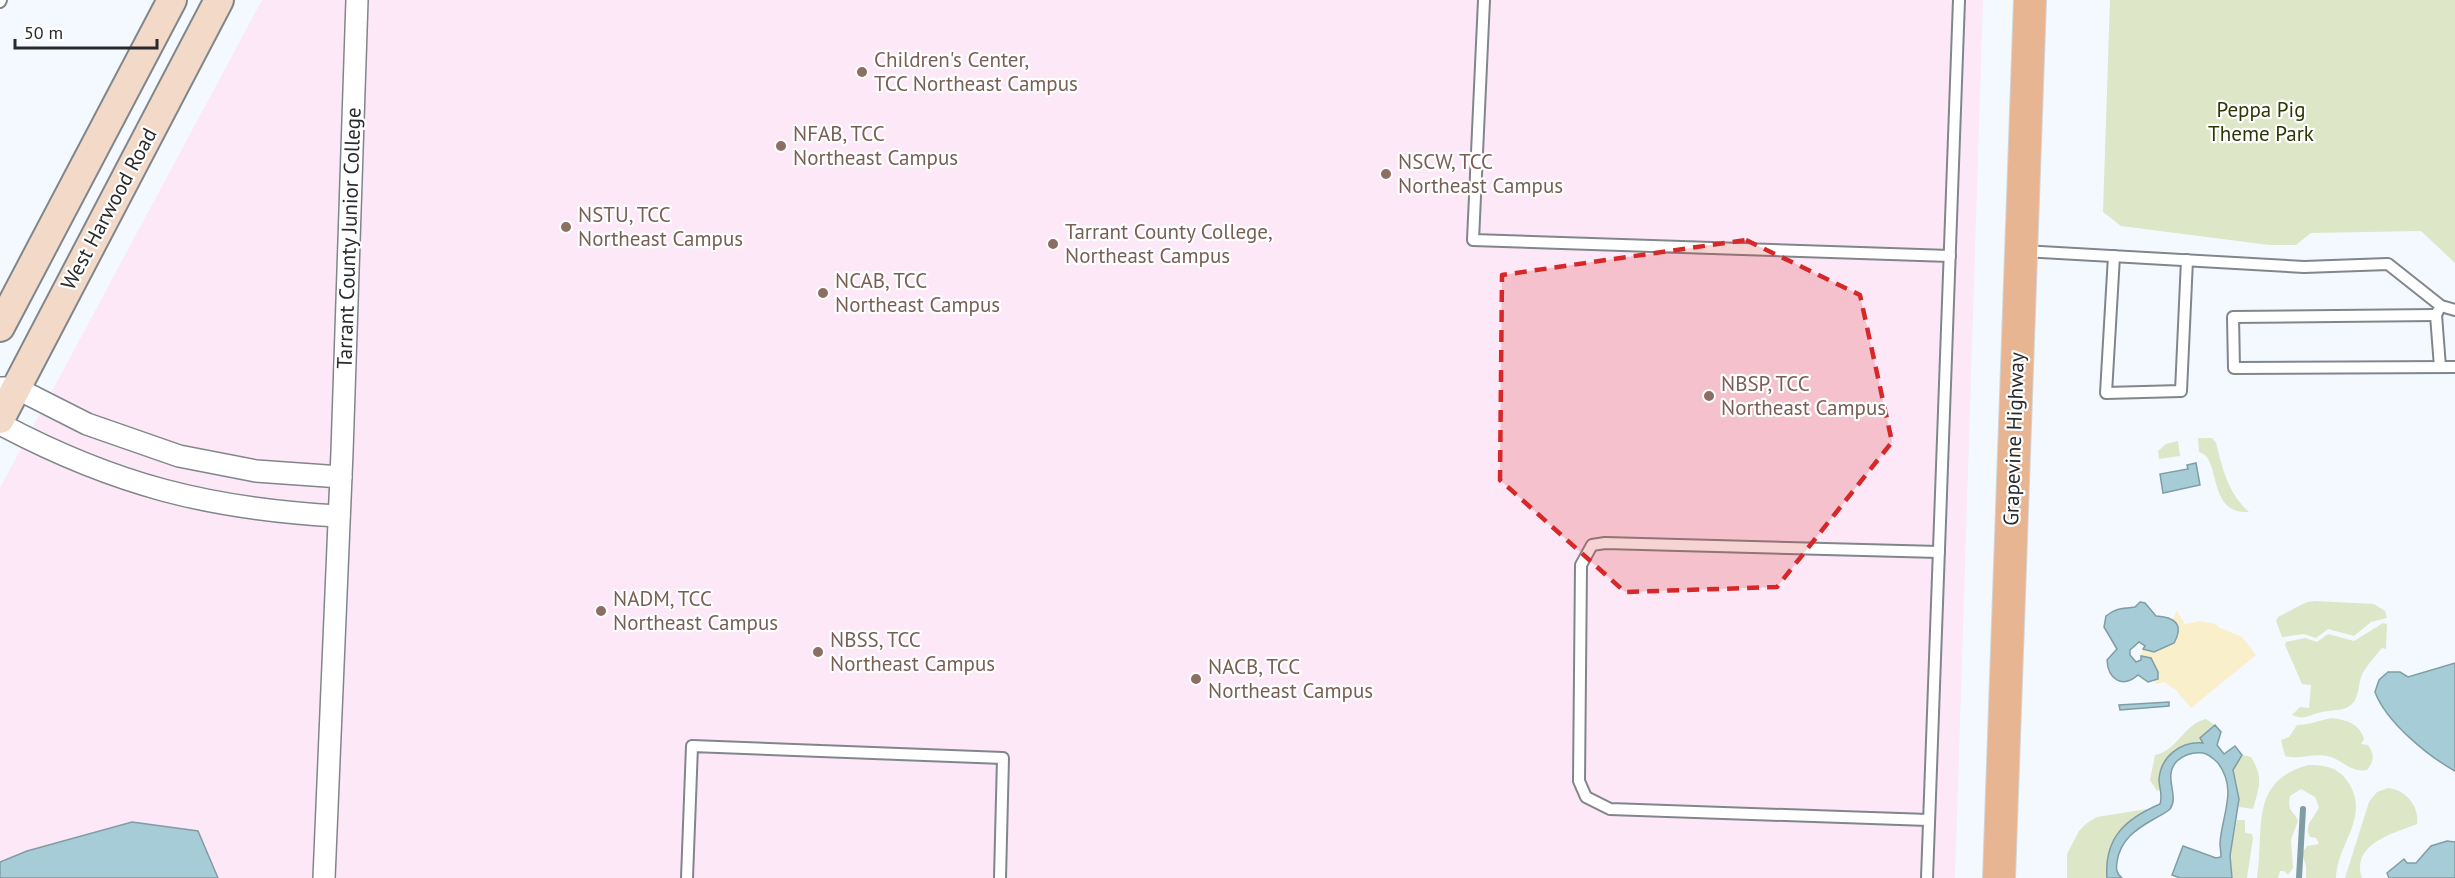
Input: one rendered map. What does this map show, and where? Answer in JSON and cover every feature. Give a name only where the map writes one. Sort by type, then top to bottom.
[{"type":"main road","name":"West Harwood Road","points":[[0,327],[172,0]]},
{"type":"main road","name":"West Harwood Road","points":[[0,419],[8,388],[219,0]]},
{"type":"main road","name":"Grapevine Highway","points":[[1999,878],[2030,0]]},
{"type":"street","name":"Tarrant County Junior College","points":[[324,878],[357,0]]},
{"type":"street","points":[[8,388],[87,424],[180,456],[256,471],[340,477]]},
{"type":"street","points":[[0,424],[76,461],[177,495],[254,510],[339,516]]},
{"type":"lane","points":[[1485,0],[1473,240],[1950,256]]},
{"type":"lane","points":[[1926,878],[1959,0]]},
{"type":"lane","points":[[2021,250],[2304,267],[2388,264],[2439,311],[2440,367]]},
{"type":"lane","points":[[2114,256],[2106,393],[2181,391],[2187,260]]},
{"type":"lane","points":[[2455,310],[2233,317],[2234,368],[2455,368]]},
{"type":"lane","points":[[1928,820],[1610,809],[1586,797],[1579,781],[1581,565],[1592,545],[1605,543],[1939,552]]},
{"type":"lane","points":[[687,878],[692,746],[1003,758],[1000,878]]},
{"type":"highlighted area","points":[[1746,240],[1860,295],[1892,442],[1777,587],[1625,592],[1500,480],[1502,275]]},
{"type":"shaded area","name":"Tarrant County College, Northeast Campus","points":[[262,0],[1983,0],[1955,878],[0,878],[0,488]]},
{"type":"green space","name":"Peppa Pig Theme Park","points":[[2110,0],[2455,0],[2455,263],[2421,231],[2311,233],[2296,245],[2269,245],[2121,226],[2103,212]]},
{"type":"green space","points":[[2198,438],[2212,438],[2216,443],[2231,489],[2249,512],[2235,510],[2226,505],[2220,496],[2206,456],[2199,452]]},
{"type":"green space","points":[[2178,441],[2180,456],[2159,459],[2158,451],[2166,444]]},
{"type":"green space","points":[[2307,602],[2374,604],[2385,611],[2387,618],[2371,622],[2354,636],[2328,629],[2316,638],[2304,634],[2282,637],[2276,621],[2278,617]]},
{"type":"green space","points":[[2383,623],[2387,624],[2386,649],[2382,648],[2364,671],[2357,696],[2351,705],[2343,709],[2305,717],[2292,715],[2300,707],[2309,708],[2311,685],[2302,684],[2285,645],[2286,642],[2305,638],[2317,642],[2328,634],[2354,641]]},
{"type":"green space","points":[[2332,718],[2356,726],[2362,734],[2364,739],[2361,744],[2368,745],[2373,755],[2367,770],[2356,770],[2327,756],[2285,756],[2281,740],[2289,737],[2297,725]]},
{"type":"green space","points":[[2206,719],[2215,725],[2200,738],[2204,743],[2190,744],[2174,750],[2159,784],[2161,789],[2157,791],[2150,780],[2155,755],[2163,753],[2192,726]]},
{"type":"green space","points":[[2242,755],[2251,757],[2258,771],[2258,788],[2253,809],[2239,807],[2233,770]]},
{"type":"green space","points":[[2308,765],[2325,766],[2340,773],[2348,782],[2354,795],[2355,819],[2338,865],[2336,878],[2306,878],[2306,866],[2302,853],[2307,846],[2319,844],[2316,838],[2310,837],[2308,829],[2319,807],[2315,797],[2301,789],[2290,796],[2289,801],[2290,808],[2298,821],[2291,840],[2293,868],[2288,875],[2280,871],[2278,878],[2257,878],[2261,825],[2268,795],[2276,783],[2289,773]]},
{"type":"green space","points":[[2388,788],[2400,792],[2410,800],[2416,811],[2417,824],[2376,842],[2368,849],[2362,857],[2360,866],[2362,878],[2345,878],[2369,802],[2377,792]]},
{"type":"green space","points":[[2147,809],[2128,823],[2115,838],[2108,855],[2107,878],[2067,878],[2067,854],[2079,831],[2087,823],[2097,817]]},
{"type":"green space","points":[[2237,820],[2245,820],[2245,833],[2252,834],[2253,838],[2247,878],[2232,878],[2230,856]]},
{"type":"sand","points":[[2177,611],[2185,624],[2200,621],[2216,624],[2242,637],[2256,655],[2191,708],[2176,690],[2164,682],[2157,684],[2153,682],[2157,679],[2151,658],[2141,656],[2143,649],[2154,652],[2178,630],[2176,623],[2172,620]]},
{"type":"water","points":[[2196,463],[2200,485],[2163,493],[2160,474],[2188,469],[2187,465]]},
{"type":"water","points":[[2140,602],[2145,603],[2156,616],[2176,622],[2177,636],[2174,643],[2154,652],[2143,649],[2145,646],[2139,642],[2130,650],[2130,655],[2136,662],[2141,660],[2141,656],[2151,658],[2158,672],[2158,679],[2148,682],[2138,675],[2127,681],[2117,680],[2108,667],[2107,660],[2117,649],[2104,627],[2106,616],[2117,610],[2135,607]]},
{"type":"water","points":[[2455,663],[2455,771],[2433,757],[2409,737],[2388,715],[2375,692],[2379,680],[2388,672],[2400,672],[2408,677]]},
{"type":"water","points":[[2169,702],[2169,706],[2120,710],[2119,705]]},
{"type":"water","points":[[2215,725],[2221,732],[2217,745],[2224,754],[2235,746],[2242,755],[2233,770],[2239,799],[2230,856],[2232,878],[2180,878],[2172,875],[2183,846],[2216,858],[2221,857],[2220,843],[2227,802],[2227,783],[2218,763],[2207,754],[2200,753],[2177,761],[2171,773],[2173,804],[2170,809],[2141,827],[2125,841],[2117,862],[2117,871],[2122,878],[2107,878],[2109,852],[2119,832],[2137,816],[2160,804],[2159,779],[2168,757],[2180,747],[2203,743],[2200,738]]},
{"type":"water","points":[[132,822],[198,831],[218,878],[0,878],[0,862],[27,851]]},
{"type":"water","points":[[2447,841],[2455,842],[2455,878],[2389,878],[2387,873],[2404,859],[2407,863],[2416,863],[2431,846]]},
{"type":"waterway","points":[[2299,878],[2303,809]]},
{"type":"place","name":"Children's Center, TCC Northeast Campus","points":[[862,72]]},
{"type":"place","name":"NFAB, TCC Northeast Campus","points":[[781,146]]},
{"type":"place","name":"NSCW, TCC Northeast Campus","points":[[1386,174]]},
{"type":"place","name":"NSTU, TCC Northeast Campus","points":[[566,227]]},
{"type":"place","name":"Tarrant County College, Northeast Campus","points":[[1053,244]]},
{"type":"place","name":"NCAB, TCC Northeast Campus","points":[[823,293]]},
{"type":"place","name":"NBSP, TCC Northeast Campus","points":[[1709,396]]},
{"type":"place","name":"NADM, TCC Northeast Campus","points":[[601,611]]},
{"type":"place","name":"NBSS, TCC Northeast Campus","points":[[818,652]]},
{"type":"place","name":"NACB, TCC Northeast Campus","points":[[1196,679]]}]
